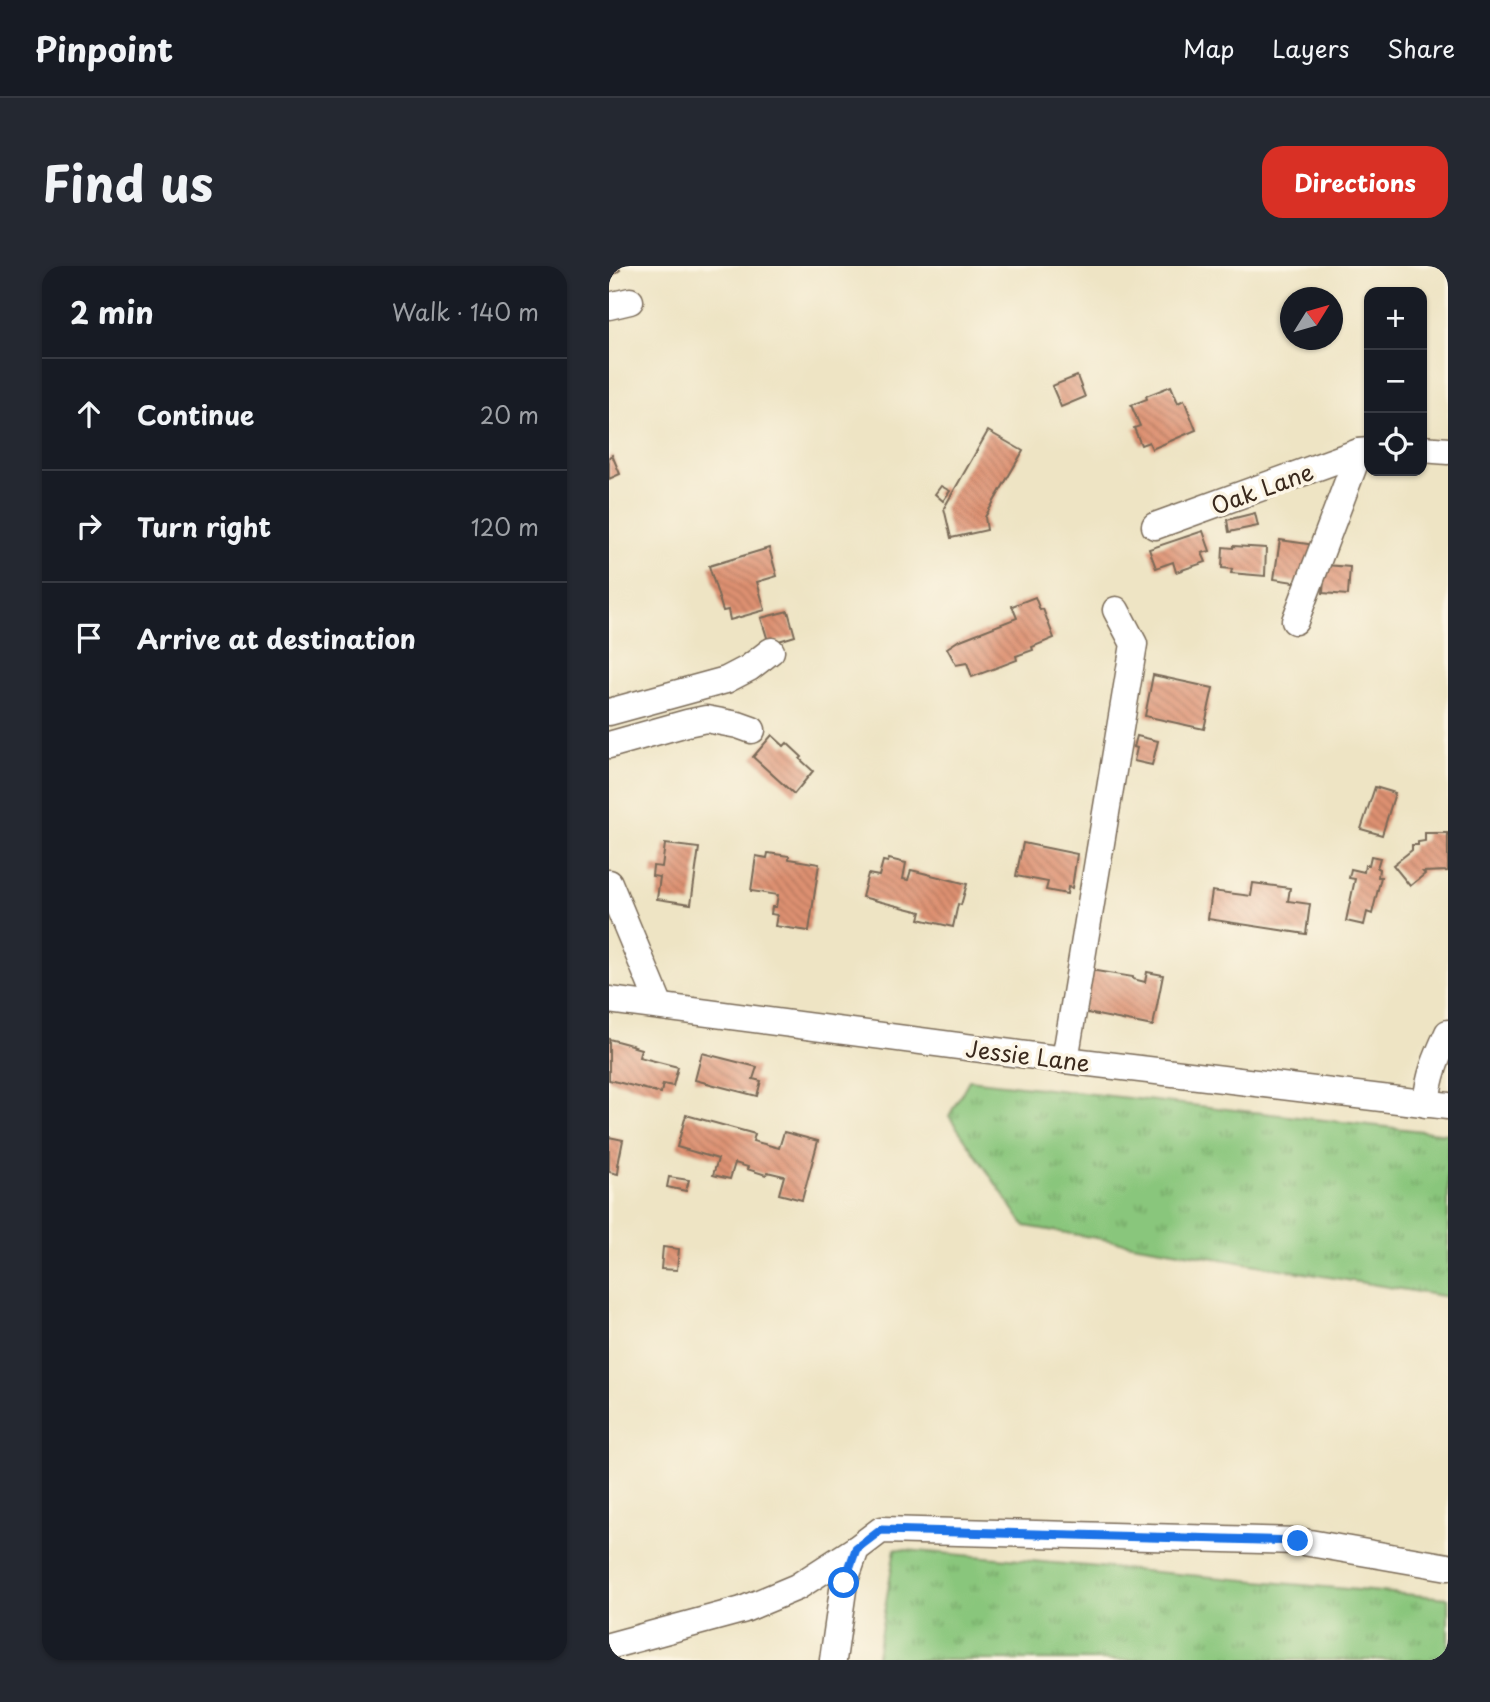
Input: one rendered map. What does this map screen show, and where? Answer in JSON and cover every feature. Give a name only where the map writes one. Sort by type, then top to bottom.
[{"type":"street","points":[[1427,449],[1448,451]]},
{"type":"street","points":[[1295,621],[1364,452]]},
{"type":"street","name":"Oak Lane","points":[[1155,526],[1364,452]]},
{"type":"street","points":[[1065,1060],[1134,644],[1116,610]]},
{"type":"street","points":[[609,712],[726,680],[749,668],[771,651]]},
{"type":"street","points":[[609,745],[706,719],[752,730]]},
{"type":"street","points":[[609,883],[660,1006]]},
{"type":"street","name":"Jessie Lane","points":[[609,1000],[1065,1060],[1437,1105]]},
{"type":"street","points":[[1437,1105],[1429,1080],[1448,1034]]},
{"type":"street","points":[[609,1646],[742,1610],[797,1587],[881,1530],[1298,1541],[1448,1567]]},
{"type":"street","points":[[833,1660],[844,1583],[856,1549]]},
{"type":"green space","points":[[969,1080],[1448,1134],[1448,1297],[1025,1226],[949,1116]]},
{"type":"green space","points":[[895,1549],[1448,1598],[1448,1660],[876,1660]]},
{"type":"building","points":[[609,266],[617,266],[620,270],[609,278]]},
{"type":"building","points":[[1077,376],[1085,397],[1061,407],[1052,386]]},
{"type":"building","points":[[1171,386],[1178,403],[1184,400],[1196,430],[1152,449],[1149,442],[1141,445],[1134,428],[1140,426],[1131,405]]},
{"type":"building","points":[[988,431],[1023,451],[985,517],[987,530],[951,538],[944,508]]},
{"type":"building","points":[[612,455],[620,474],[609,479],[609,457]]},
{"type":"building","points":[[941,486],[950,491],[943,501],[935,494]]},
{"type":"building","points":[[1255,513],[1258,526],[1229,532],[1227,520]]},
{"type":"building","points":[[1203,531],[1210,551],[1202,553],[1206,562],[1176,572],[1173,562],[1156,568],[1149,549]]},
{"type":"building","points":[[1280,540],[1315,545],[1300,583],[1274,579]]},
{"type":"building","points":[[1223,547],[1266,548],[1265,576],[1231,573],[1232,569],[1222,568]]},
{"type":"building","points":[[769,548],[777,576],[757,582],[765,610],[730,620],[728,610],[723,611],[709,566]]},
{"type":"building","points":[[1325,565],[1350,567],[1348,595],[1323,593]]},
{"type":"building","points":[[1035,597],[1040,610],[1043,609],[1054,638],[1016,656],[1017,660],[972,677],[967,663],[956,665],[947,648],[958,641],[1017,618],[1012,606]]},
{"type":"building","points":[[788,611],[795,636],[769,644],[761,618]]},
{"type":"building","points":[[1153,675],[1213,688],[1204,729],[1145,716]]},
{"type":"building","points":[[772,735],[784,746],[787,743],[813,771],[794,794],[753,757]]},
{"type":"building","points":[[1137,736],[1158,741],[1152,765],[1134,761]]},
{"type":"building","points":[[1375,787],[1395,793],[1382,835],[1361,829]]},
{"type":"building","points":[[1425,833],[1448,833],[1448,871],[1423,872],[1425,874],[1410,886],[1393,865],[1412,850],[1412,845],[1425,841]]},
{"type":"building","points":[[1023,843],[1077,854],[1072,888],[1068,887],[1067,894],[1046,890],[1048,882],[1016,876]]},
{"type":"building","points":[[665,844],[699,848],[691,904],[657,899],[660,877],[652,876],[653,866],[662,867]]},
{"type":"building","points":[[768,853],[819,864],[809,931],[775,926],[777,915],[771,914],[772,907],[776,907],[778,895],[751,891],[756,856],[767,858]]},
{"type":"building","points":[[1371,856],[1380,858],[1377,868],[1378,877],[1381,877],[1372,914],[1367,912],[1364,925],[1346,921],[1355,879],[1349,878],[1351,869],[1364,872]]},
{"type":"building","points":[[889,859],[906,863],[903,879],[908,880],[911,870],[967,884],[961,905],[958,904],[953,927],[919,919],[921,912],[862,897],[868,874],[879,876],[883,861],[888,862]]},
{"type":"building","points":[[1253,883],[1290,888],[1288,901],[1310,904],[1306,934],[1208,919],[1212,891],[1251,896]]},
{"type":"building","points":[[1090,970],[1133,977],[1145,982],[1147,972],[1163,975],[1153,1026],[1082,1012]]},
{"type":"building","points":[[609,1039],[641,1049],[639,1057],[678,1067],[673,1086],[663,1084],[661,1093],[609,1080]]},
{"type":"building","points":[[702,1053],[757,1067],[753,1079],[761,1081],[757,1096],[695,1080]]},
{"type":"building","points":[[686,1115],[755,1134],[753,1141],[779,1148],[784,1132],[818,1141],[802,1200],[779,1194],[784,1176],[767,1172],[766,1175],[735,1163],[730,1179],[713,1175],[718,1159],[677,1147]]},
{"type":"building","points":[[609,1137],[623,1140],[618,1174],[609,1172]]},
{"type":"building","points":[[669,1177],[689,1180],[686,1191],[667,1187]]},
{"type":"building","points":[[663,1247],[679,1249],[677,1270],[661,1269]]},
{"type":"route","points":[[844,1583],[856,1549],[881,1530],[1298,1541]]}]
